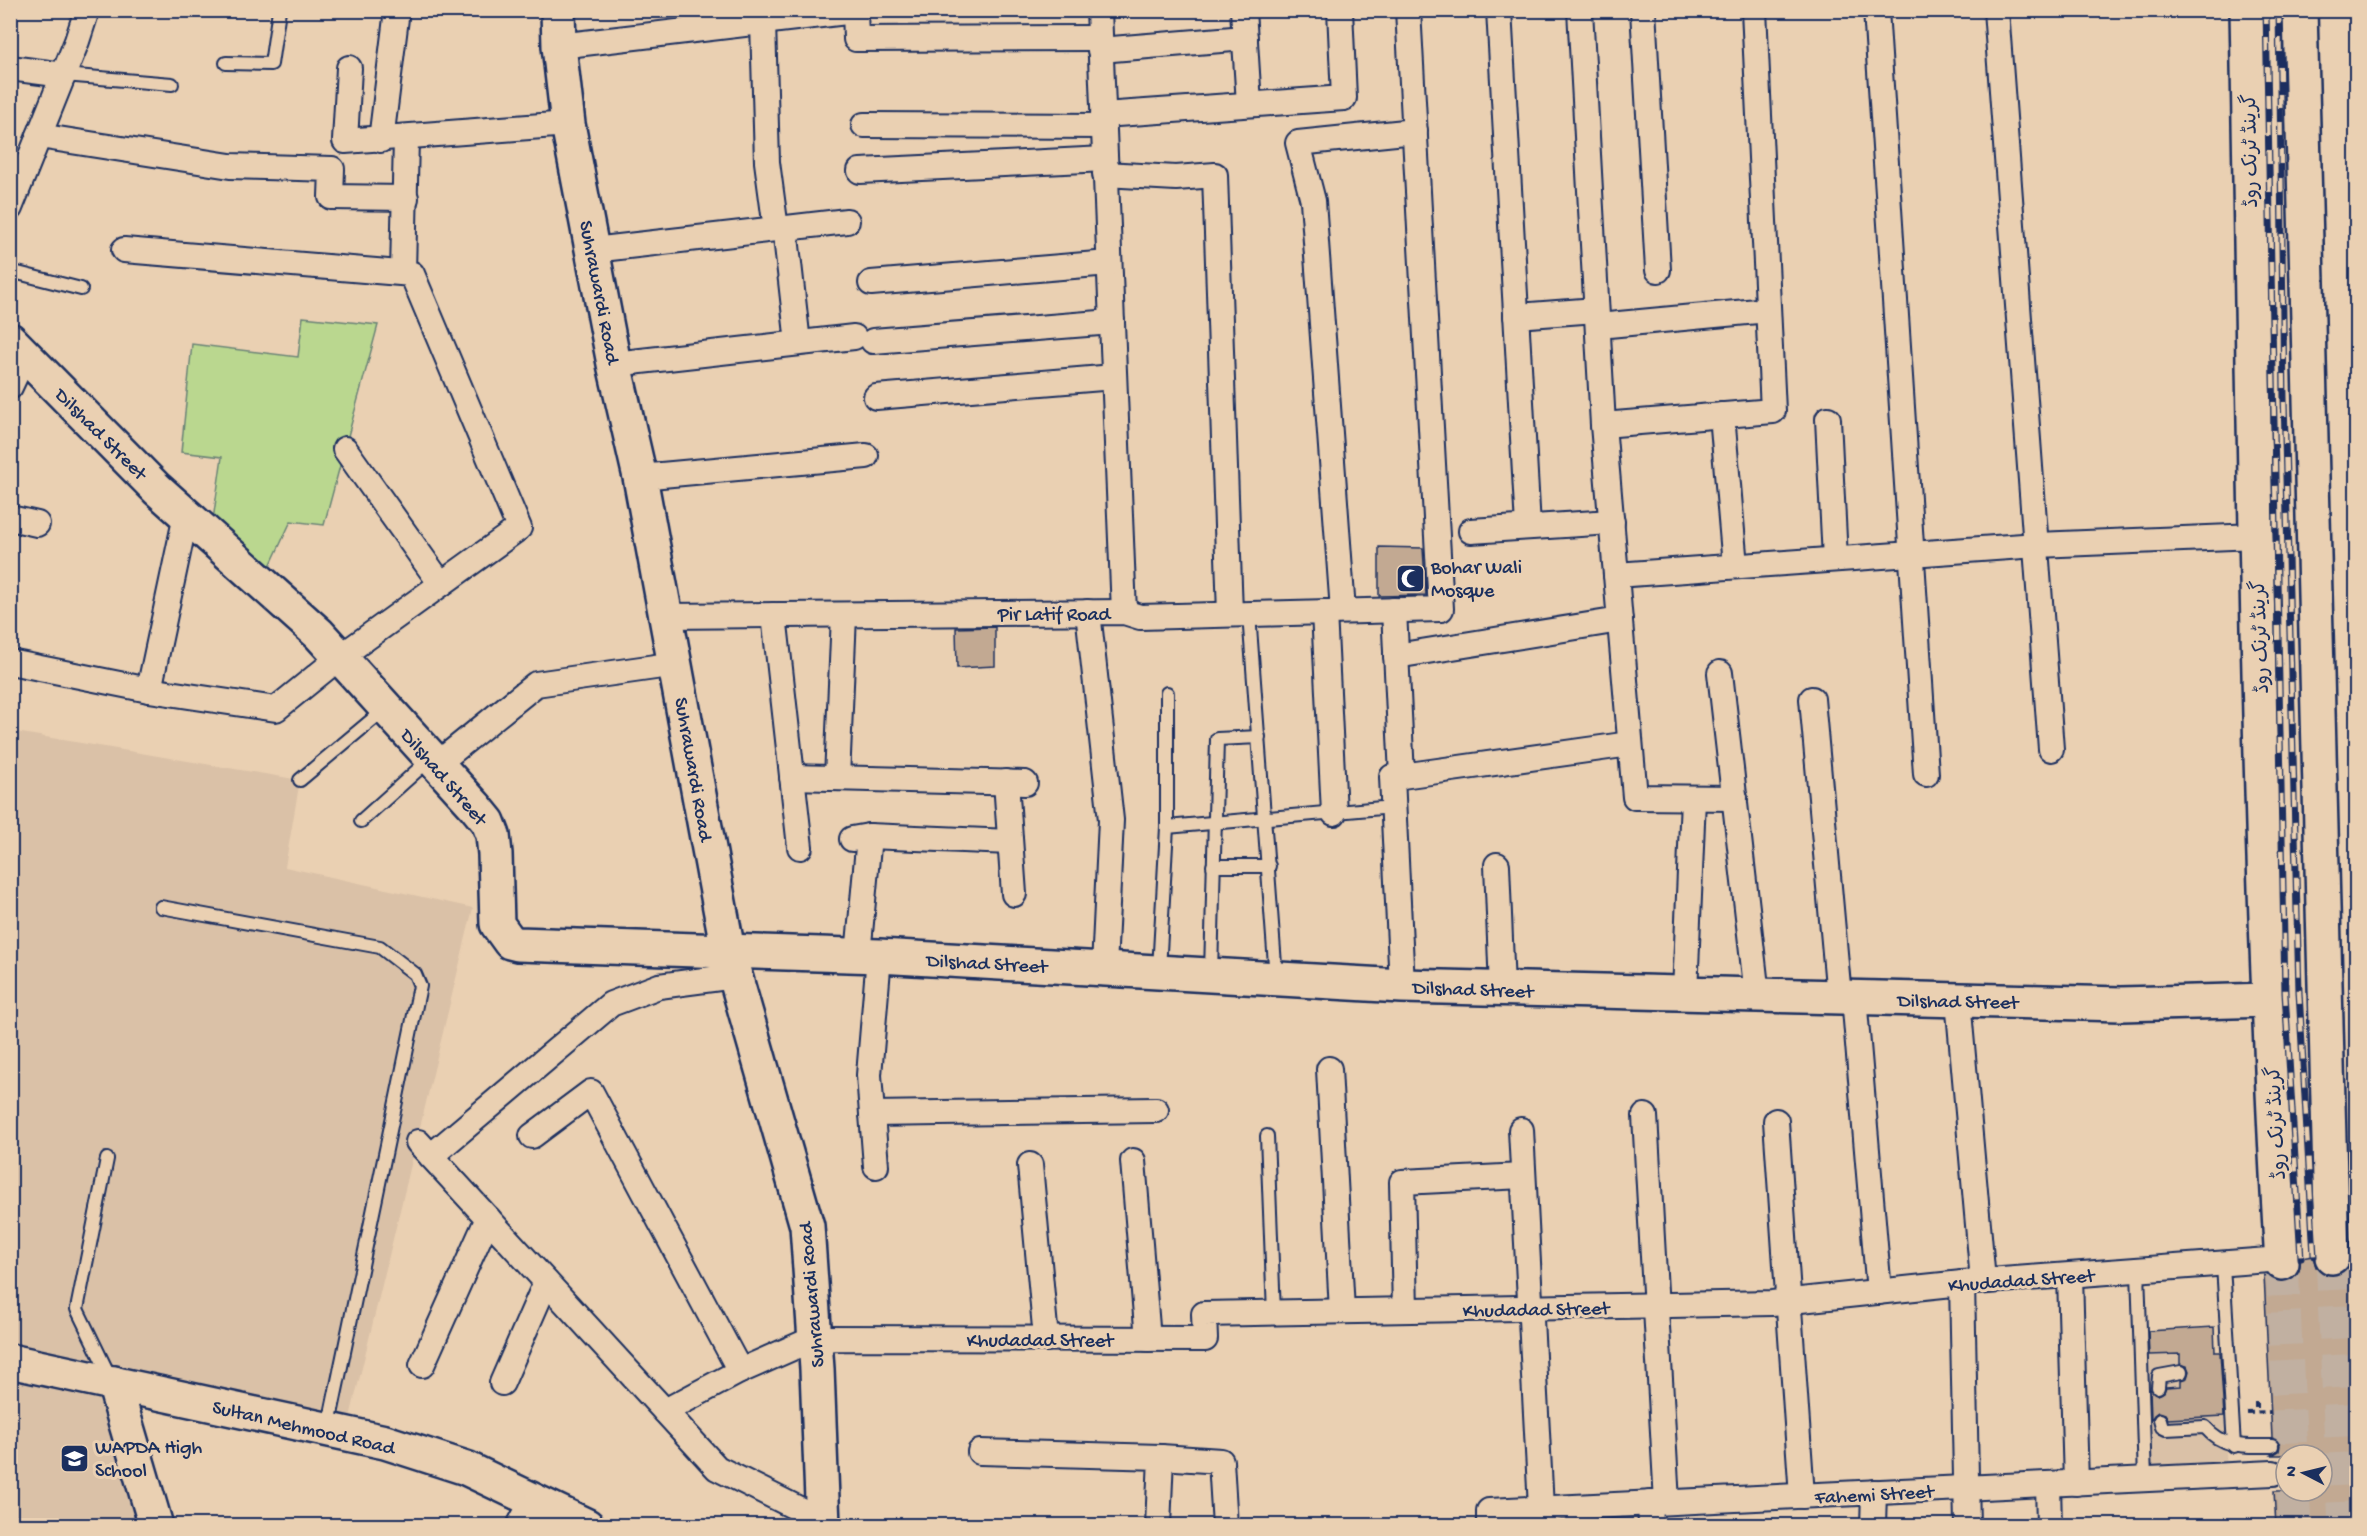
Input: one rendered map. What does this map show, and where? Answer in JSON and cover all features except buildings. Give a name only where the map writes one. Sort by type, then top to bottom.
[{"type":"street","points":[[10,208],[64,75],[87,10]]},
{"type":"street","points":[[381,140],[397,10]]},
{"type":"street","name":"Suhrawardi Road","points":[[558,10],[559,46],[568,124],[614,364],[640,477],[732,964],[807,1226],[815,1338],[823,1523]]},
{"type":"street","points":[[1098,10],[1124,612]]},
{"type":"street","points":[[1243,10],[1249,104]]},
{"type":"street","points":[[864,126],[1103,120],[1249,104],[1344,98],[1340,10]]},
{"type":"street","points":[[1334,813],[1333,612],[1313,201],[1298,143],[1415,130],[1408,10]]},
{"type":"street","points":[[1498,10],[1528,527]]},
{"type":"street","points":[[1580,10],[1603,425],[1635,797],[1735,798]]},
{"type":"street","points":[[1643,10],[1658,270]]},
{"type":"street","points":[[1603,425],[1773,411],[1754,10]]},
{"type":"street","points":[[1875,10],[1926,774]]},
{"type":"street","points":[[1996,10],[2051,749]]},
{"type":"street","name":"گرینڈ ٹرنک روڈ","points":[[2247,10],[2256,536],[2269,1000],[2282,1261]]},
{"type":"street","points":[[2300,10],[2332,1257]]},
{"type":"street","points":[[559,46],[749,19],[855,11],[856,39],[1100,44],[1245,38]]},
{"type":"street","points":[[749,19],[767,162],[798,343]]},
{"type":"street","points":[[10,68],[64,75]]},
{"type":"street","points":[[350,68],[345,141],[568,124]]},
{"type":"street","points":[[2248,89],[2301,87]]},
{"type":"street","name":"Pir Latif Road","points":[[667,616],[1124,612],[1140,617],[1441,609],[1415,130]]},
{"type":"street","points":[[39,136],[230,166],[332,169],[331,197],[406,198]]},
{"type":"street","points":[[403,273],[406,198],[405,138]]},
{"type":"street","points":[[860,171],[1105,166],[1176,178],[1215,175],[1240,614]]},
{"type":"street","points":[[593,250],[847,221]]},
{"type":"street","points":[[10,662],[149,690],[276,710],[340,657],[519,528],[412,274],[124,250]]},
{"type":"street","points":[[871,283],[1109,263]]},
{"type":"street","points":[[1516,316],[1597,318],[1768,310]]},
{"type":"street","points":[[614,364],[798,343],[1112,322]]},
{"type":"street","points":[[10,387],[18,348]]},
{"type":"street","name":"Dilshad Street","points":[[18,348],[157,489],[319,634],[488,822],[495,854],[497,924],[510,942],[732,964],[868,956],[1402,986],[2121,1004],[2269,1000]]},
{"type":"street","points":[[876,397],[1114,377]]},
{"type":"street","points":[[1722,415],[1735,566]]},
{"type":"street","points":[[1828,419],[1835,559]]},
{"type":"street","points":[[345,449],[441,584]]},
{"type":"street","points":[[640,477],[866,456]]},
{"type":"street","points":[[149,690],[186,515]]},
{"type":"street","points":[[10,518],[37,524]]},
{"type":"street","points":[[1471,531],[1612,522]]},
{"type":"street","points":[[1616,574],[2037,545],[2256,536]]},
{"type":"street","points":[[1394,610],[1402,777]]},
{"type":"street","points":[[1088,612],[1111,820],[1104,968]]},
{"type":"street","points":[[774,615],[800,847]]},
{"type":"street","points":[[837,778],[844,615]]},
{"type":"street","points":[[1396,656],[1620,620]]},
{"type":"street","points":[[434,761],[536,684],[676,664]]},
{"type":"street","points":[[1720,673],[1757,995]]},
{"type":"street","points":[[1812,699],[1879,1292]]},
{"type":"street","points":[[1402,986],[1392,777],[1630,744]]},
{"type":"street","points":[[792,777],[1016,782],[1010,842],[1014,894]]},
{"type":"street","points":[[1685,993],[1693,798]]},
{"type":"street","points":[[876,1166],[870,1075],[868,956],[861,837],[1010,842]]},
{"type":"street","points":[[1497,865],[1502,988]]},
{"type":"street","points":[[732,964],[659,986],[611,1004],[424,1149],[717,1468],[823,1523]]},
{"type":"street","points":[[1958,1000],[1973,1282],[1967,1526]]},
{"type":"street","points":[[1329,1069],[1342,1311]]},
{"type":"street","points":[[532,1136],[591,1092],[740,1371]]},
{"type":"street","points":[[872,1114],[1156,1110]]},
{"type":"street","points":[[1645,1116],[1656,1305],[1656,1510]]},
{"type":"street","points":[[1776,1121],[1802,1496]]},
{"type":"street","points":[[1521,1130],[1541,1509]]},
{"type":"street","points":[[1133,1161],[1148,1339]]},
{"type":"street","points":[[1030,1165],[1046,1339]]},
{"type":"street","points":[[1405,1310],[1402,1182],[1523,1176]]},
{"type":"street","points":[[422,1365],[488,1218]]},
{"type":"street","name":"Khudadad Street","points":[[815,1338],[1205,1339],[1204,1314],[1789,1301],[1973,1282],[2282,1261]]},
{"type":"street","points":[[2070,1276],[2076,1483]]},
{"type":"street","points":[[502,1383],[546,1282]]},
{"type":"street","points":[[665,1411],[740,1371],[815,1338]]},
{"type":"street","name":"Sultan Mehmood Road","points":[[10,1361],[385,1442],[466,1468],[526,1513],[587,1526]]},
{"type":"street","points":[[114,1383],[156,1526]]},
{"type":"street","points":[[980,1452],[1221,1461],[1225,1526]]},
{"type":"street","points":[[1158,1526],[1161,1457]]},
{"type":"street","name":"Fahemi Street","points":[[1490,1526],[1489,1511],[1656,1510],[1802,1496],[2273,1473]]},
{"type":"street","points":[[2048,1484],[2049,1526]]},
{"type":"street","points":[[1874,1492],[1874,1526]]},
{"type":"lane","points":[[226,63],[271,64],[279,10]]},
{"type":"lane","points":[[64,75],[172,84]]},
{"type":"lane","points":[[10,271],[81,289]]},
{"type":"lane","points":[[1240,614],[1259,737],[1276,979]]},
{"type":"lane","points":[[1159,971],[1167,827],[1167,693]]},
{"type":"lane","points":[[300,780],[386,708]]},
{"type":"lane","points":[[1211,974],[1217,739],[1259,737]]},
{"type":"lane","points":[[361,821],[434,761]]},
{"type":"lane","points":[[1167,827],[1393,807]]},
{"type":"lane","points":[[1213,866],[1269,866]]},
{"type":"lane","points":[[161,907],[380,947],[415,974],[418,980],[420,987],[328,1430]]},
{"type":"lane","points":[[1267,1136],[1274,1313]]},
{"type":"lane","points":[[106,1159],[77,1309],[114,1383]]},
{"type":"lane","points":[[2223,1265],[2226,1369],[2234,1446]]},
{"type":"lane","points":[[2138,1271],[2145,1479]]},
{"type":"lane","points":[[2158,1387],[2159,1376],[2181,1372]]},
{"type":"lane","points":[[2160,1420],[2162,1427],[2166,1429],[2205,1422],[2218,1439],[2234,1446],[2272,1446]]},
{"type":"path","points":[[2256,1402],[2256,1412],[2271,1412]]},
{"type":"shaded area","points":[[10,731],[300,780],[285,867],[473,908],[346,1434],[118,1390],[157,1525],[11,1525]]},
{"type":"shaded area","points":[[2214,1327],[2215,1352],[2221,1352],[2227,1470],[2150,1474],[2143,1331]]},
{"type":"green space","points":[[303,317],[378,325],[324,525],[291,521],[262,583],[211,534],[222,457],[181,452],[192,344],[298,357]]},
{"type":"tunnel","points":[[2332,1257],[2345,1526]]},
{"type":"tunnel","points":[[2282,1263],[2290,1443]]},
{"type":"tunnel","points":[[2294,1503],[2295,1526]]},
{"type":"railway","points":[[2266,10],[2285,993],[2301,1258]]},
{"type":"railway","points":[[2279,10],[2284,398],[2299,992],[2314,1256]]},
{"type":"place","name":"Bohar Wali Mosque","points":[[1410,578]]},
{"type":"place","name":"WAPDA High School","points":[[74,1458]]}]
